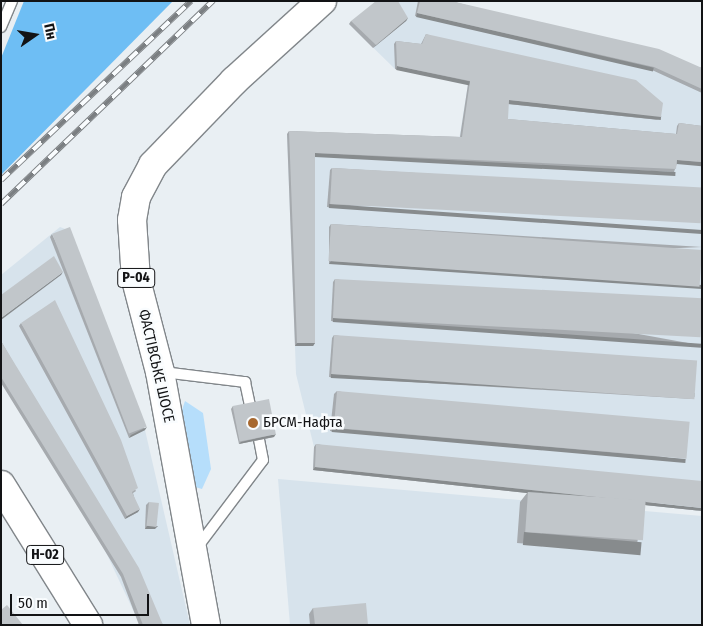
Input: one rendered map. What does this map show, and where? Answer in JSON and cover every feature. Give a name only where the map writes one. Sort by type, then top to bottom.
[{"type":"main road","name":"ФАСТІВСЬКЕ ШОСЕ","points":[[206,625],[160,372],[132,249],[136,197],[153,165],[177,139],[322,1]]},
{"type":"main road","name":"Н-02","points":[[1,485],[88,625]]},
{"type":"lane","points":[[1,27],[12,1]]},
{"type":"lane","points":[[160,372],[245,382],[250,405]]},
{"type":"lane","points":[[193,554],[263,460],[259,440]]},
{"type":"shaded area","points":[[24,1],[173,1],[1,175],[1,58]]},
{"type":"shaded area","points":[[377,1],[435,1],[702,71],[702,511],[313,470],[314,447],[296,374],[287,134],[459,140],[468,84],[395,69],[349,24]]},
{"type":"shaded area","points":[[60,227],[68,230],[145,430],[190,625],[140,625],[95,529],[1,382],[1,275]]},
{"type":"shaded area","points":[[185,401],[203,413],[211,469],[202,489],[195,487],[181,413]]},
{"type":"shaded area","points":[[278,479],[702,516],[702,625],[290,625]]},
{"type":"building","points":[[376,1],[398,1],[408,18],[376,45],[351,21]]},
{"type":"building","points":[[420,1],[451,1],[659,49],[702,68],[702,89],[654,67],[417,13]]},
{"type":"building","points":[[426,34],[636,80],[663,103],[661,117],[509,100],[508,119],[677,134],[679,123],[702,126],[702,162],[677,160],[676,169],[315,153],[315,343],[297,343],[289,131],[462,137],[470,81],[397,66],[396,41],[422,44]]},
{"type":"building","points":[[332,168],[702,187],[701,223],[330,204]]},
{"type":"building","points":[[331,224],[702,250],[700,287],[328,261]]},
{"type":"building","points":[[70,227],[147,427],[129,434],[52,234]]},
{"type":"building","points":[[54,256],[63,272],[1,318],[1,295]]},
{"type":"building","points":[[335,279],[702,298],[700,337],[333,318]]},
{"type":"building","points":[[55,300],[121,440],[138,488],[132,492],[140,509],[127,516],[21,323]]},
{"type":"building","points":[[334,335],[697,360],[694,399],[331,374]]},
{"type":"building","points":[[1,341],[139,568],[163,625],[143,625],[123,574],[1,377]]},
{"type":"building","points":[[337,391],[690,422],[686,459],[334,428]]},
{"type":"building","name":"БРСМ-Нафта","points":[[269,399],[276,434],[240,441],[233,406]]},
{"type":"building","points":[[316,444],[702,481],[702,508],[315,467]]},
{"type":"building","points":[[528,492],[646,500],[643,540],[525,532]]},
{"type":"building","points":[[149,502],[159,503],[156,527],[146,526]]},
{"type":"building","points":[[366,603],[368,625],[315,625],[313,608]]},
{"type":"building","points":[[7,605],[23,625],[1,625],[1,610]]},
{"type":"railway","points":[[1,180],[191,1]]},
{"type":"railway","points":[[1,204],[213,1]]},
{"type":"place","name":"БРСМ-Нафта","points":[[253,423]]}]
